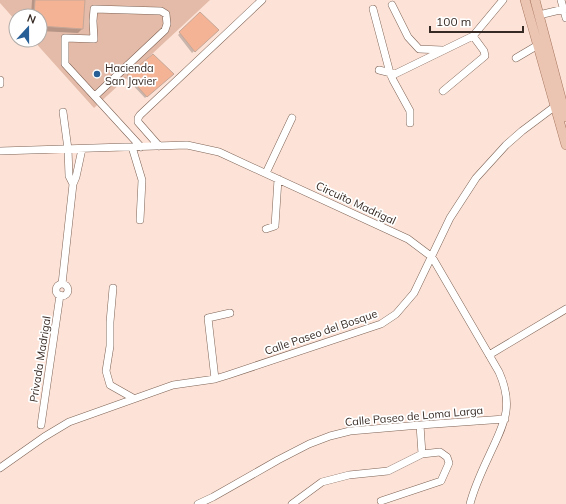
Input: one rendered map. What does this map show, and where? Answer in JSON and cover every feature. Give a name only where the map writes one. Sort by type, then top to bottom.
[{"type":"main road","points":[[525,0],[538,45],[558,104],[566,117]]},
{"type":"main road","points":[[535,0],[566,145]]},
{"type":"street","points":[[159,146],[138,122],[140,115],[262,0]]},
{"type":"street","points":[[379,70],[395,74],[473,36],[503,0]]},
{"type":"street","points":[[561,0],[566,18]]},
{"type":"street","points":[[392,5],[408,37],[419,49],[445,50]]},
{"type":"street","points":[[95,96],[165,30],[167,24],[166,14],[161,12],[94,8],[94,39],[65,38],[65,64],[141,147]]},
{"type":"street","points":[[373,9],[390,73],[410,111],[410,123]]},
{"type":"street","points":[[539,15],[564,9]]},
{"type":"street","points":[[443,91],[485,56],[484,51],[473,36]]},
{"type":"street","points":[[516,58],[538,45]]},
{"type":"street","name":"Calle Paseo del Bosque","points":[[0,468],[44,437],[69,422],[173,385],[215,379],[381,324],[396,314],[414,293],[450,218],[486,167],[506,145],[558,104]]},
{"type":"street","points":[[63,112],[68,149],[69,176],[73,184]]},
{"type":"street","points":[[266,174],[292,118]]},
{"type":"street","name":"Circuito Madrigal","points":[[0,151],[187,145],[219,152],[408,239],[432,256],[489,355],[504,384],[507,398],[505,420],[480,475],[470,504]]},
{"type":"street","points":[[132,147],[142,180],[140,220]]},
{"type":"street","points":[[73,184],[82,149]]},
{"type":"street","points":[[266,229],[275,226],[278,179]]},
{"type":"street","name":"Privada Madrigal","points":[[41,425],[60,295],[65,295],[68,290],[66,286],[62,284],[73,184]]},
{"type":"street","points":[[112,288],[110,346],[106,371],[110,385],[133,398]]},
{"type":"street","points":[[489,355],[566,309]]},
{"type":"street","points":[[215,379],[208,318],[230,313]]},
{"type":"street","name":"Calle Paseo de Loma Larga","points":[[198,504],[303,447],[330,436],[350,432],[420,425],[505,420]]},
{"type":"street","points":[[420,425],[422,454]]},
{"type":"street","points":[[292,504],[322,482],[349,475],[388,471],[422,454],[440,452],[447,457],[449,463],[440,481],[381,501]]},
{"type":"shaded area","name":"Hacienda San Javier","points":[[0,0],[210,0],[94,108],[40,48],[48,48],[48,8],[8,8],[8,12],[0,3]]},
{"type":"building","points":[[35,0],[85,0],[83,29],[48,27],[48,8],[34,8]]},
{"type":"building","points":[[200,12],[219,30],[195,52],[179,32]]},
{"type":"building","points":[[153,54],[174,74],[147,97],[127,75]]},
{"type":"place","name":"Hacienda San Javier","points":[[97,74]]}]
